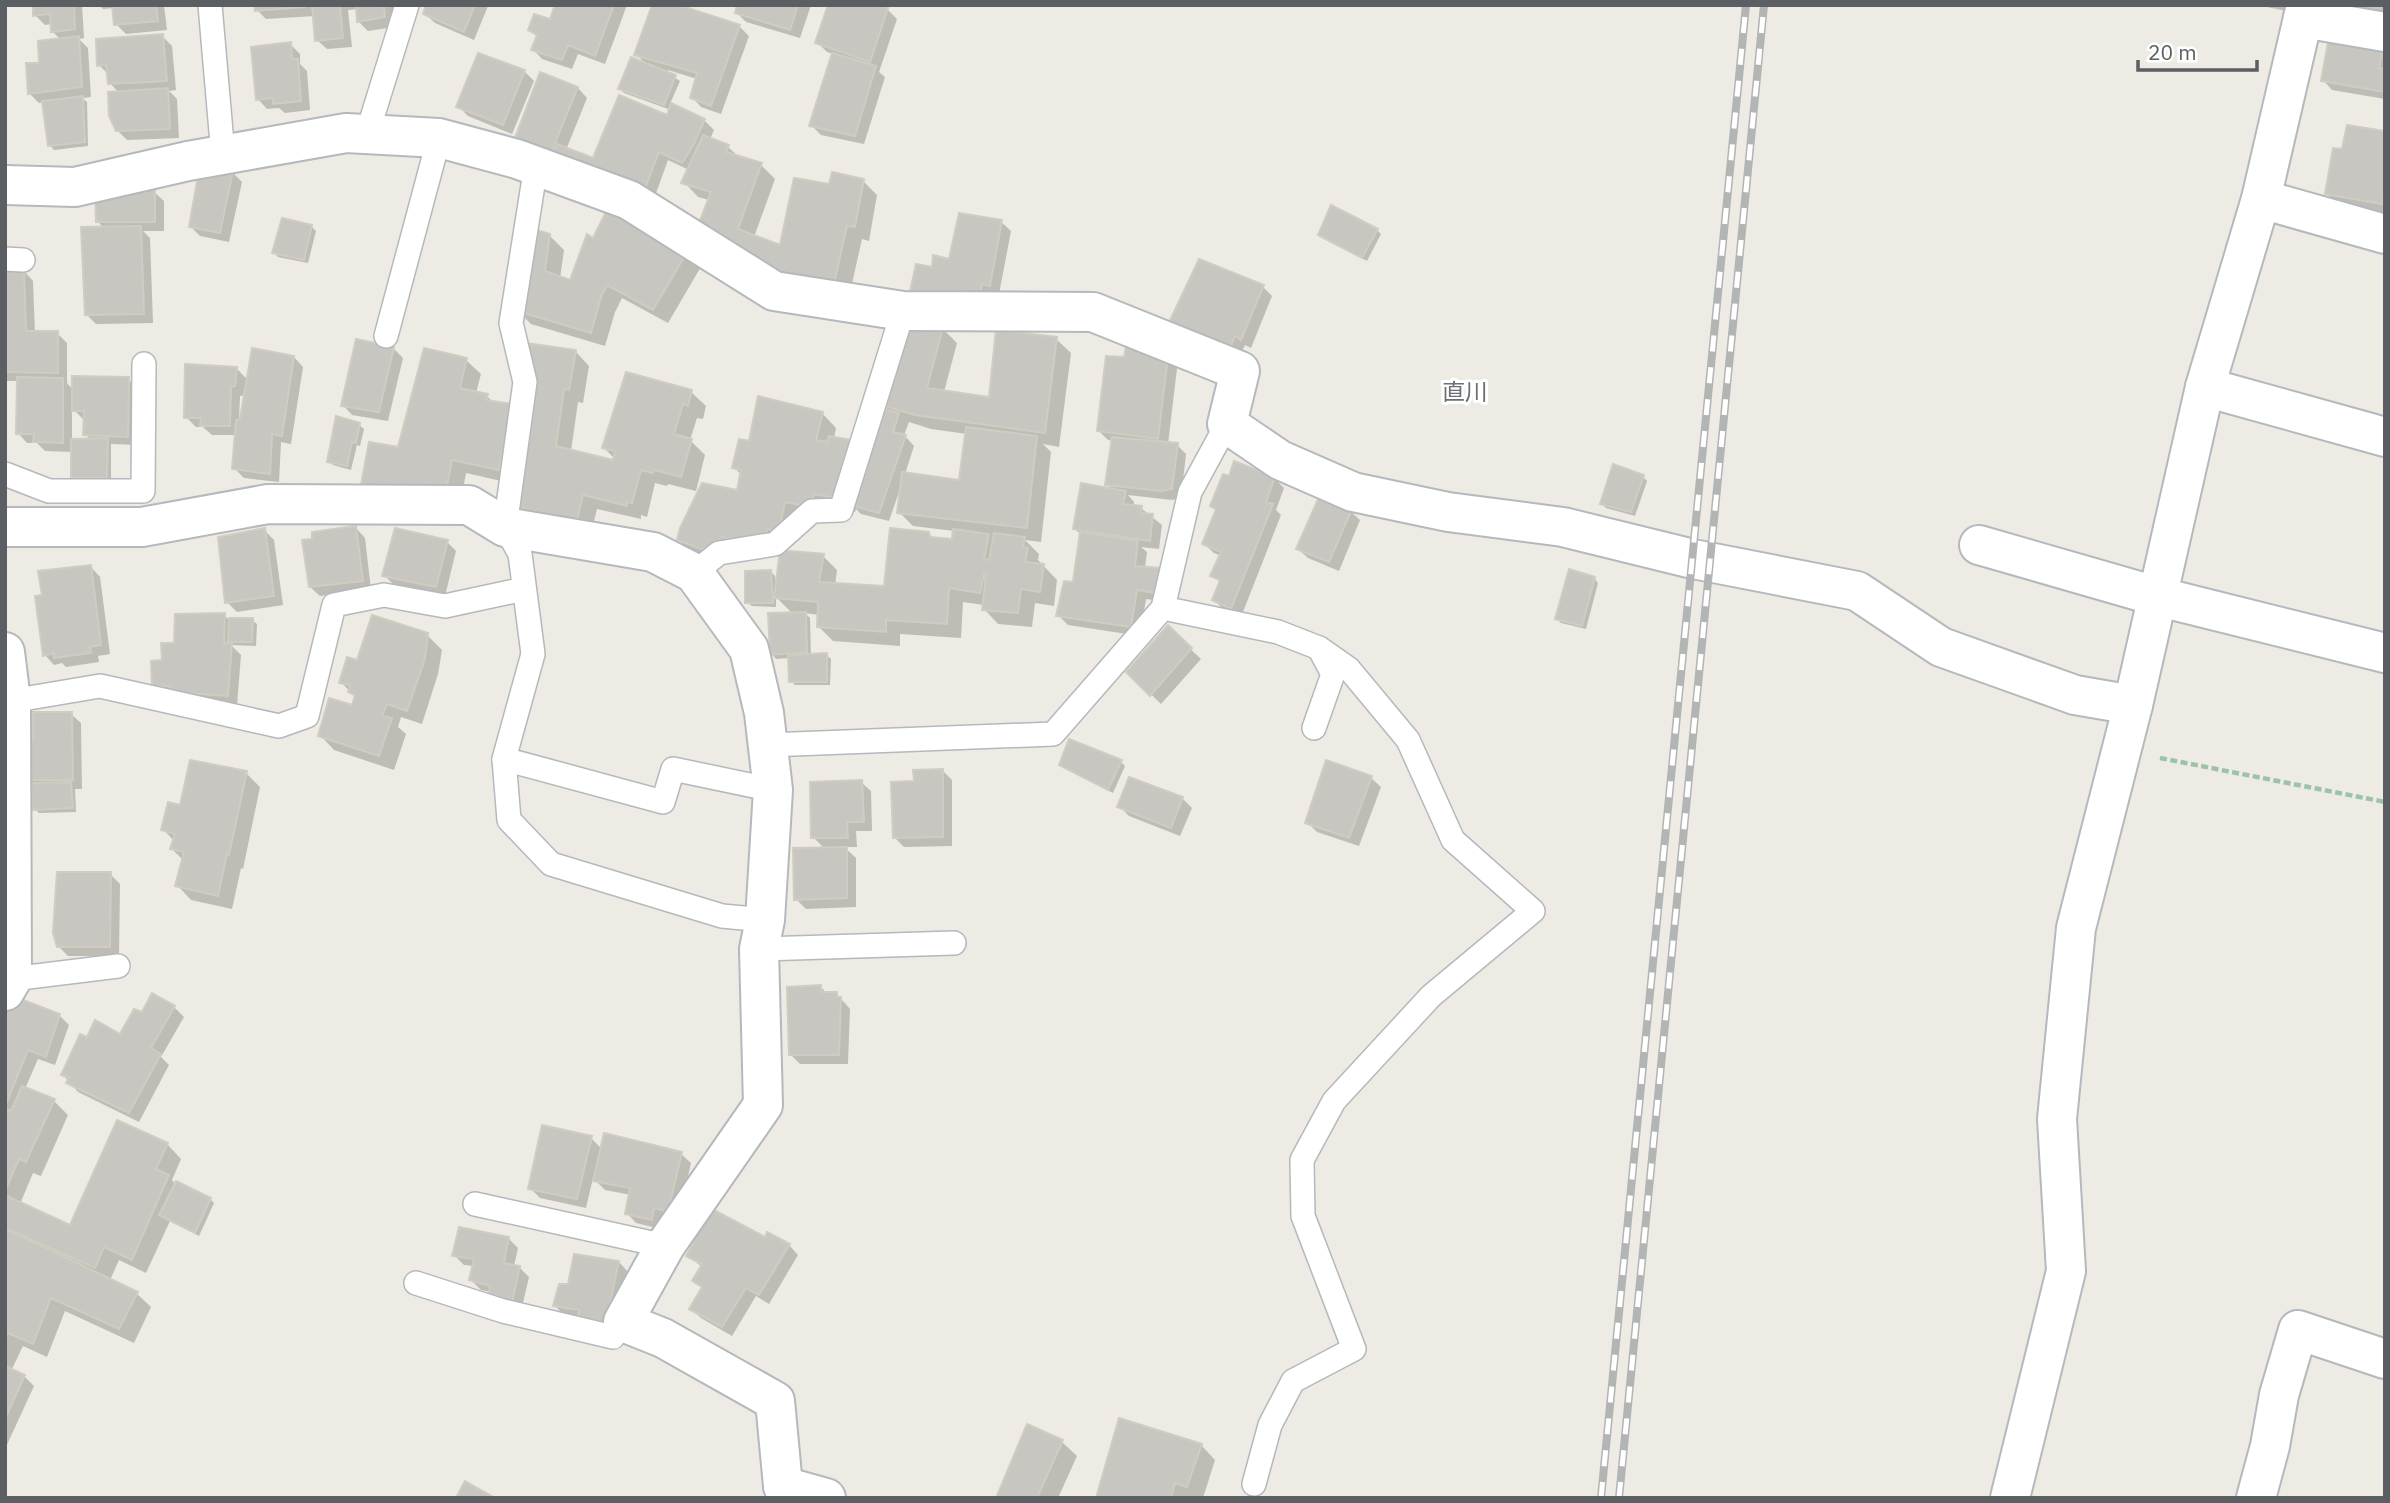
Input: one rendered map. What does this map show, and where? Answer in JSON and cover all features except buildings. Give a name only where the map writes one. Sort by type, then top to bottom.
[{"type":"street","points":[[2010,1498],[2066,1271],[2057,1119],[2076,928],[2133,705],[2205,387],[2261,199],[2304,12],[2385,32]]},
{"type":"street","points":[[5,185],[75,187],[223,155],[346,133],[439,138],[536,166],[629,200],[774,291],[903,311],[1093,312],[1240,371],[1227,424],[1280,460],[1353,492],[1448,512],[1563,527],[1693,559],[1857,591],[1941,647],[2075,695],[2133,705]]},
{"type":"street","points":[[2261,199],[2385,234]]},
{"type":"street","points":[[2205,387],[2385,438]]},
{"type":"street","points":[[5,527],[142,527],[268,504],[468,505],[506,527],[653,552],[694,573],[749,649],[764,713],[774,790],[762,935],[763,1105],[666,1246],[623,1322],[663,1338],[775,1401],[776,1492],[826,1498]]},
{"type":"street","points":[[1979,545],[2156,596],[2385,653]]},
{"type":"street","points":[[5,652],[10,701],[9,985]]},
{"type":"street","points":[[2256,1498],[2270,1446],[2279,1395],[2298,1330],[2385,1359]]},
{"type":"lane","points":[[210,5],[223,155]]},
{"type":"lane","points":[[367,134],[407,5]]},
{"type":"lane","points":[[386,336],[439,138]]},
{"type":"lane","points":[[536,166],[511,323],[525,382],[506,527],[520,554],[533,654],[503,759],[509,820],[551,864],[722,916],[762,935],[954,943]]},
{"type":"lane","points":[[694,573],[719,554],[775,544],[812,512],[842,510],[903,311]]},
{"type":"lane","points":[[5,474],[49,491],[143,491],[144,364]]},
{"type":"lane","points":[[768,745],[1053,734],[1163,608],[1190,492],[1227,424]]},
{"type":"lane","points":[[10,701],[100,686],[279,726],[307,716],[334,605],[384,595],[445,606],[524,589]]},
{"type":"lane","points":[[1163,608],[1278,632],[1319,648],[1349,669],[1408,740],[1453,840],[1533,911],[1431,996],[1334,1101],[1303,1160],[1303,1216],[1354,1349],[1293,1381],[1270,1425],[1254,1485]]},
{"type":"lane","points":[[1314,728],[1332,674],[1319,648]]},
{"type":"lane","points":[[503,759],[663,802],[673,769],[774,790]]},
{"type":"lane","points":[[9,985],[118,966]]},
{"type":"lane","points":[[475,1204],[666,1246]]},
{"type":"lane","points":[[416,1283],[503,1311],[613,1337],[623,1322]]},
{"type":"path","points":[[2122,751],[2385,802]]},
{"type":"railway","points":[[1601,1498],[1746,5]]},
{"type":"railway","points":[[1619,1498],[1764,5]]},
{"type":"district","name":"直川","points":[[1465,392]]}]
